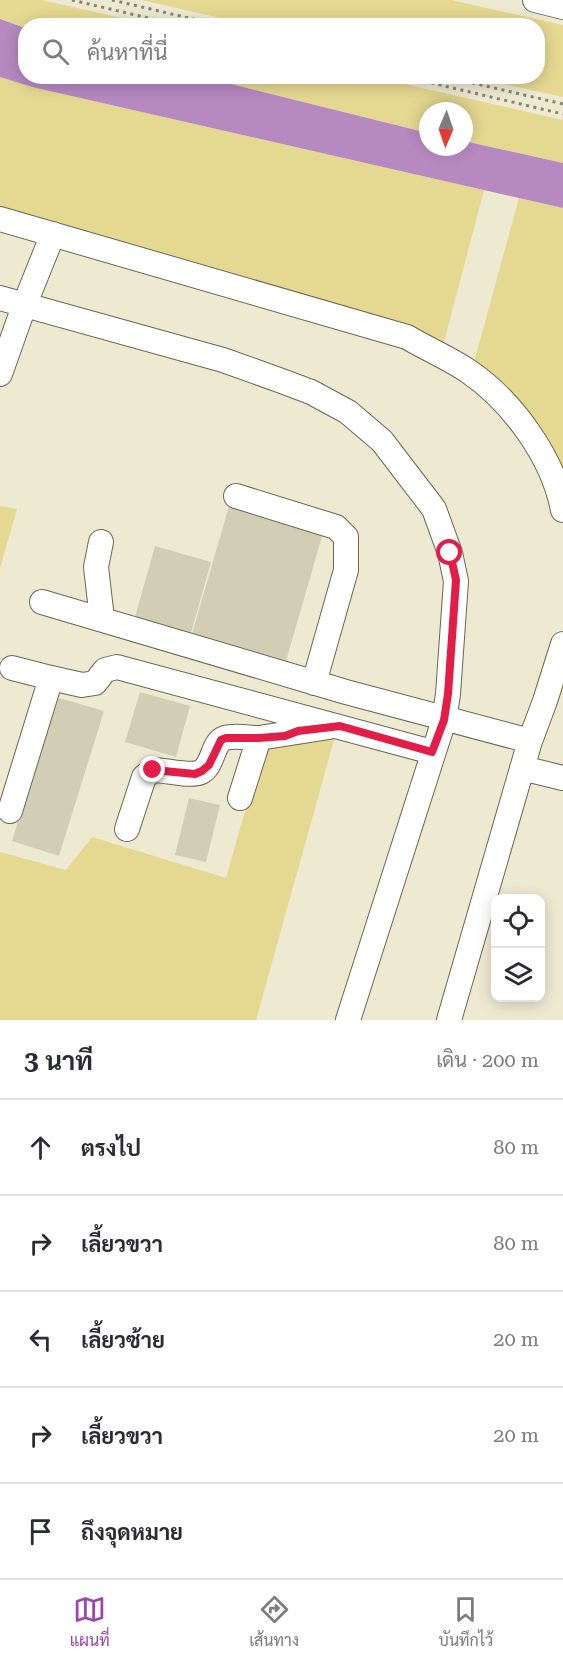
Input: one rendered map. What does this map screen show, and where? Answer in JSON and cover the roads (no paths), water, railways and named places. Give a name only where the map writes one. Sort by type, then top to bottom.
[{"type":"lane","points":[[535,0],[563,6]]},
{"type":"lane","points":[[0,219],[407,338],[468,371],[508,404],[538,448],[560,494],[563,510]]},
{"type":"lane","points":[[0,374],[53,234]]},
{"type":"lane","points":[[0,298],[223,360],[310,392],[348,412],[382,441],[434,509],[450,553],[456,580],[444,720],[348,1020]]},
{"type":"lane","points":[[236,496],[336,527],[346,537],[346,570],[314,683]]},
{"type":"lane","points":[[101,542],[96,567],[102,619]]},
{"type":"lane","points":[[42,602],[314,683],[444,720],[530,741]]},
{"type":"lane","points":[[449,1020],[530,741],[554,703],[563,644]]},
{"type":"lane","points":[[12,668],[82,685],[95,683],[105,670],[117,667],[365,732],[432,752]]},
{"type":"lane","points":[[10,811],[51,678]]},
{"type":"lane","points":[[127,829],[144,777],[153,770],[195,774],[202,771],[209,765],[221,740],[226,738],[259,738],[340,726]]},
{"type":"lane","points":[[240,798],[259,738]]},
{"type":"lane","points":[[522,768],[563,778]]}]
